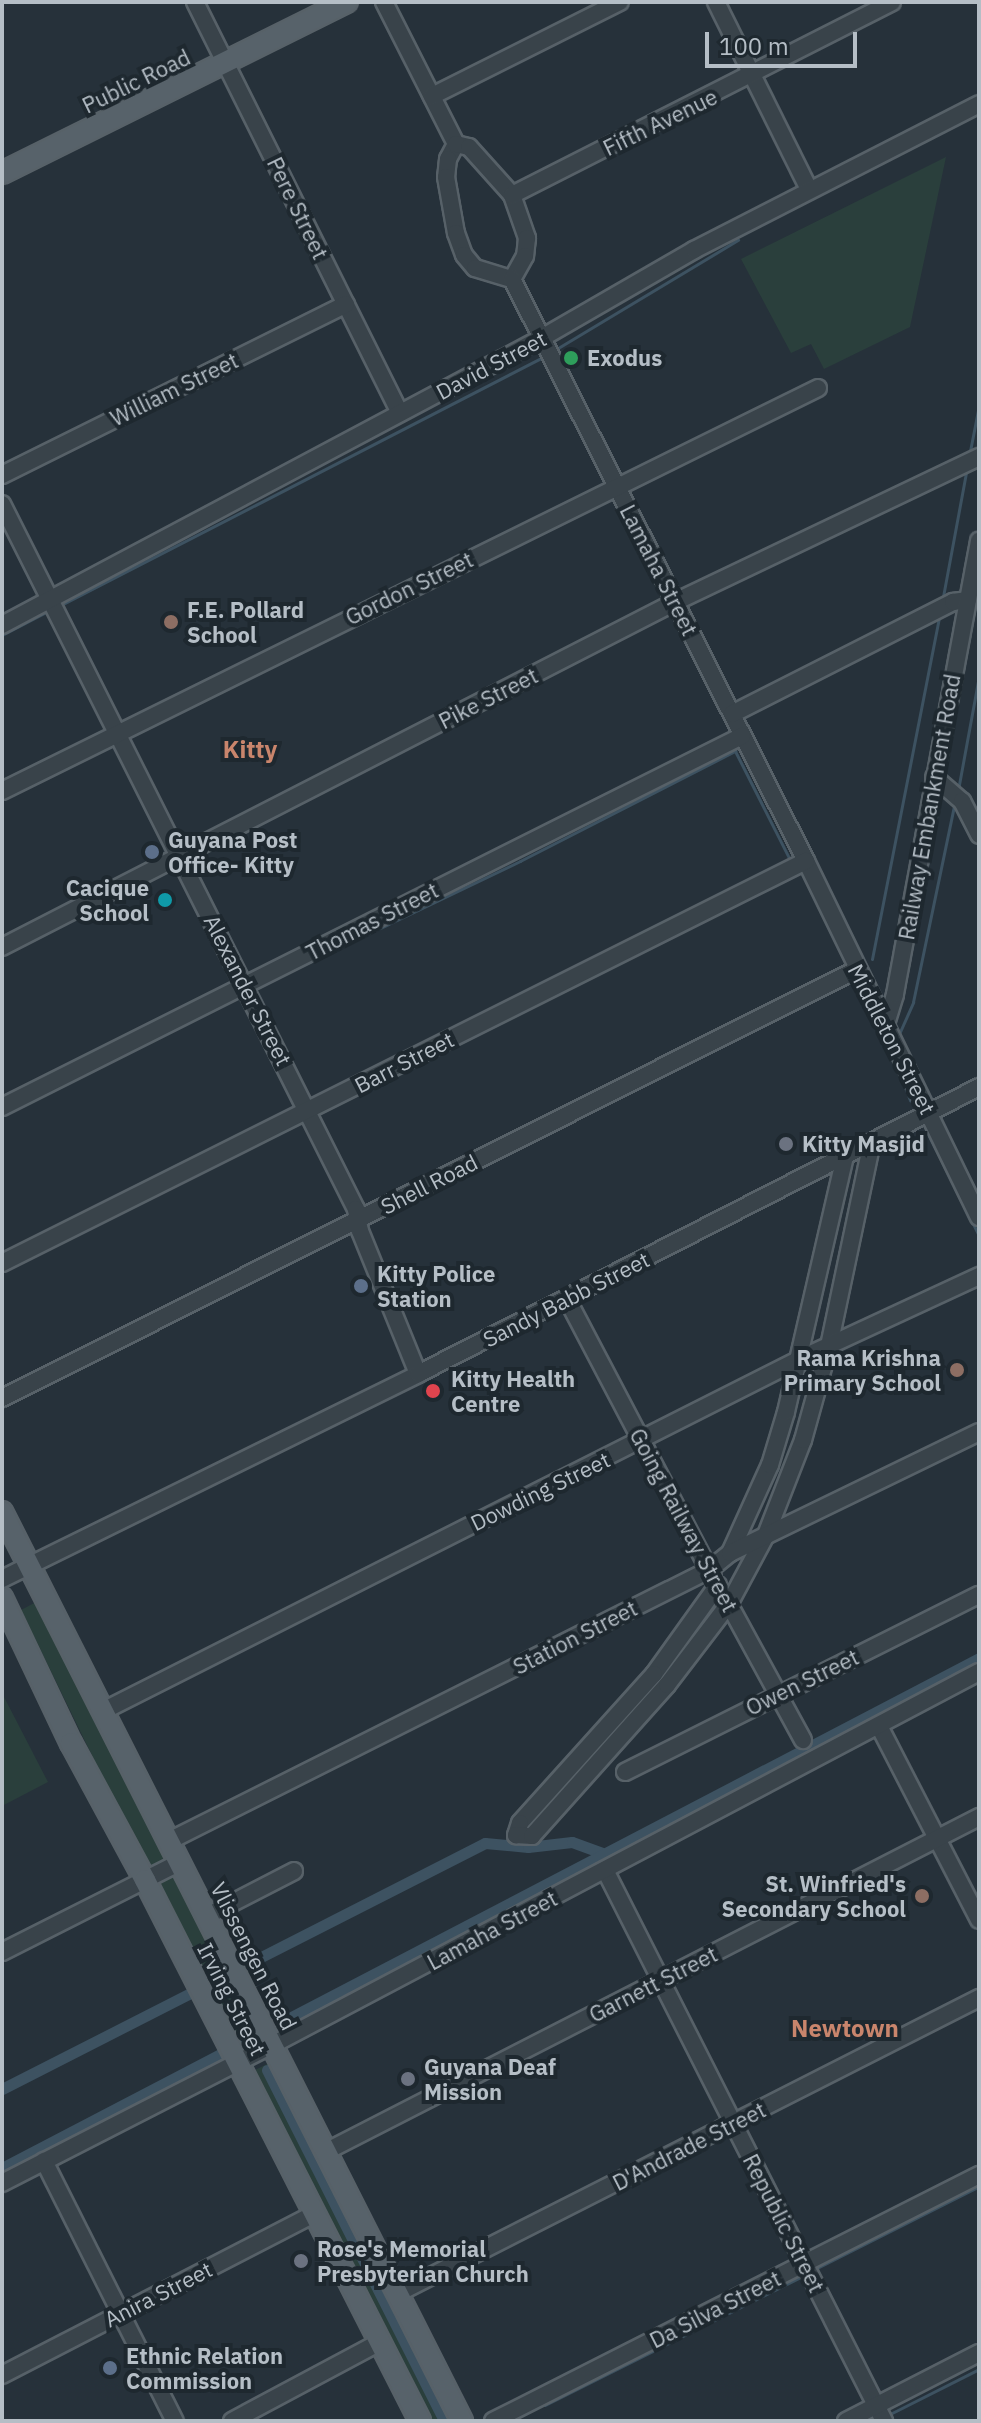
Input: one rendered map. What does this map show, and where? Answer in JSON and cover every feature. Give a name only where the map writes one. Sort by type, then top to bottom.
[{"type":"main road","points":[[291,32],[324,2]]},
{"type":"main road","points":[[291,32],[347,2]]},
{"type":"main road","name":"Public Road","points":[[2,173],[291,32]]},
{"type":"main road","name":"Vlissengen Road","points":[[2,1512],[462,2421]]},
{"type":"main road","name":"Irving Street","points":[[2,1598],[71,1743],[145,1880],[420,2421]]},
{"type":"street","name":"Pere Street","points":[[195,2],[400,413]]},
{"type":"street","points":[[384,2],[456,144]]},
{"type":"street","points":[[432,96],[620,2]]},
{"type":"street","points":[[716,2],[809,189]]},
{"type":"street","name":"Fifth Avenue","points":[[512,195],[753,76],[892,2]]},
{"type":"street","name":"David Street","points":[[2,625],[54,606],[400,413],[546,349],[809,189],[979,104]]},
{"type":"street","points":[[456,144],[469,147],[476,153],[512,195],[527,238],[525,256],[512,279],[475,268],[464,255],[456,233],[446,177],[448,159],[456,144]]},
{"type":"street","name":"Lamaha Street","points":[[512,279],[806,861]]},
{"type":"street","name":"William Street","points":[[2,475],[346,304]]},
{"type":"street","name":"Gordon Street","points":[[2,791],[616,485],[818,388]]},
{"type":"street","name":"Pike Street","points":[[2,947],[675,602],[969,461]]},
{"type":"street","name":"Alexander Street","points":[[2,504],[356,1209],[418,1374]]},
{"type":"street","name":"Railway Embankment Road","points":[[886,1024],[939,782],[979,541]]},
{"type":"street","points":[[732,714],[936,611],[968,600]]},
{"type":"street","name":"Thomas Street","points":[[2,1107],[742,736]]},
{"type":"street","points":[[939,782],[962,801],[979,835]]},
{"type":"street","name":"Middleton Street","points":[[806,861],[856,970],[886,1024],[979,1217]]},
{"type":"street","name":"Barr Street","points":[[2,1263],[806,861]]},
{"type":"street","name":"Shell Road","points":[[2,1398],[856,970]]},
{"type":"street","points":[[872,1000],[895,994]]},
{"type":"street","name":"Sandy Babb Street","points":[[2,1579],[567,1299],[979,1087]]},
{"type":"street","points":[[718,1585],[660,1680],[532,1836],[516,1835],[520,1823],[660,1680],[729,1604],[766,1535],[803,1440],[829,1346],[872,1142]]},
{"type":"street","points":[[730,1553],[770,1465],[798,1360],[845,1156]]},
{"type":"street","name":"Dowding Street","points":[[103,1711],[798,1360],[979,1276]]},
{"type":"street","name":"Going Railway Street","points":[[567,1299],[709,1570],[803,1740]]},
{"type":"street","name":"Station Street","points":[[169,1841],[709,1570],[730,1553],[979,1432]]},
{"type":"street","name":"Owen Street","points":[[625,1772],[979,1595]]},
{"type":"street","name":"Lamaha Street","points":[[2,2183],[233,2053],[272,2045],[979,1672]]},
{"type":"street","points":[[879,1726],[979,1920]]},
{"type":"street","name":"Garnett Street","points":[[327,2151],[979,1817]]},
{"type":"street","points":[[2,1952],[180,1862]]},
{"type":"street","name":"Republic Street","points":[[605,1870],[880,2412]]},
{"type":"street","points":[[207,1916],[294,1871]]},
{"type":"street","name":"D'Andrade Street","points":[[398,2293],[979,1998]]},
{"type":"street","points":[[44,2161],[175,2421]]},
{"type":"street","name":"Da Silva Street","points":[[493,2421],[807,2269],[979,2175]]},
{"type":"street","name":"Anira Street","points":[[2,2375],[314,2214]]},
{"type":"street","points":[[232,2421],[380,2342]]},
{"type":"street","points":[[846,2421],[880,2412],[979,2353]]},
{"type":"green space","points":[[946,157],[910,327],[824,369],[811,344],[791,353],[741,259]]},
{"type":"green space","points":[[38,1601],[168,1857],[147,1868],[21,1610]]},
{"type":"green space","points":[[2,1693],[48,1782],[2,1806]]},
{"type":"green space","points":[[178,1874],[260,2038],[238,2049],[157,1884]]},
{"type":"green space","points":[[273,2061],[454,2421],[431,2421],[251,2072]]},
{"type":"waterway","points":[[553,351],[738,240]]},
{"type":"waterway","points":[[59,606],[543,357]]},
{"type":"waterway","points":[[969,456],[979,405]]},
{"type":"waterway","points":[[942,602],[966,472]]},
{"type":"waterway","points":[[2,635],[48,611]]},
{"type":"waterway","points":[[872,959],[939,617]]},
{"type":"waterway","points":[[958,790],[979,676]]},
{"type":"waterway","points":[[301,966],[520,861],[735,751],[789,858]]},
{"type":"waterway","points":[[899,1034],[913,1002],[955,801]]},
{"type":"waterway","points":[[891,1052],[910,1100]]},
{"type":"waterway","points":[[926,1130],[979,1236]]},
{"type":"waterway","points":[[2,2168],[979,1658]]},
{"type":"waterway","points":[[2,2089],[485,1843],[528,1847],[572,1842],[608,1855]]},
{"type":"waterway","points":[[267,2070],[444,2421]]},
{"type":"waterway","points":[[815,2269],[979,2186]]},
{"type":"waterway","points":[[545,2405],[805,2275]]},
{"type":"waterway","points":[[886,2416],[979,2369]]},
{"type":"place","name":"Exodus","points":[[571,358]]},
{"type":"place","name":"F.E. Pollard School","points":[[171,622]]},
{"type":"place","name":"Guyana Post Office- Kitty","points":[[152,852]]},
{"type":"place","name":"Cacique School","points":[[165,900]]},
{"type":"place","name":"Kitty Masjid","points":[[786,1144]]},
{"type":"place","name":"Kitty Police Station","points":[[361,1286]]},
{"type":"place","name":"Rama Krishna Primary School","points":[[957,1370]]},
{"type":"place","name":"Kitty Health Centre","points":[[433,1391]]},
{"type":"place","name":"St. Winfried's Secondary School","points":[[922,1896]]},
{"type":"place","name":"Guyana Deaf Mission","points":[[408,2079]]},
{"type":"place","name":"Rose's Memorial Presbyterian Church","points":[[301,2261]]},
{"type":"place","name":"Ethnic Relation Commission","points":[[110,2368]]},
{"type":"district","name":"Kitty","points":[[250,750]]},
{"type":"district","name":"Newtown","points":[[845,2029]]}]
